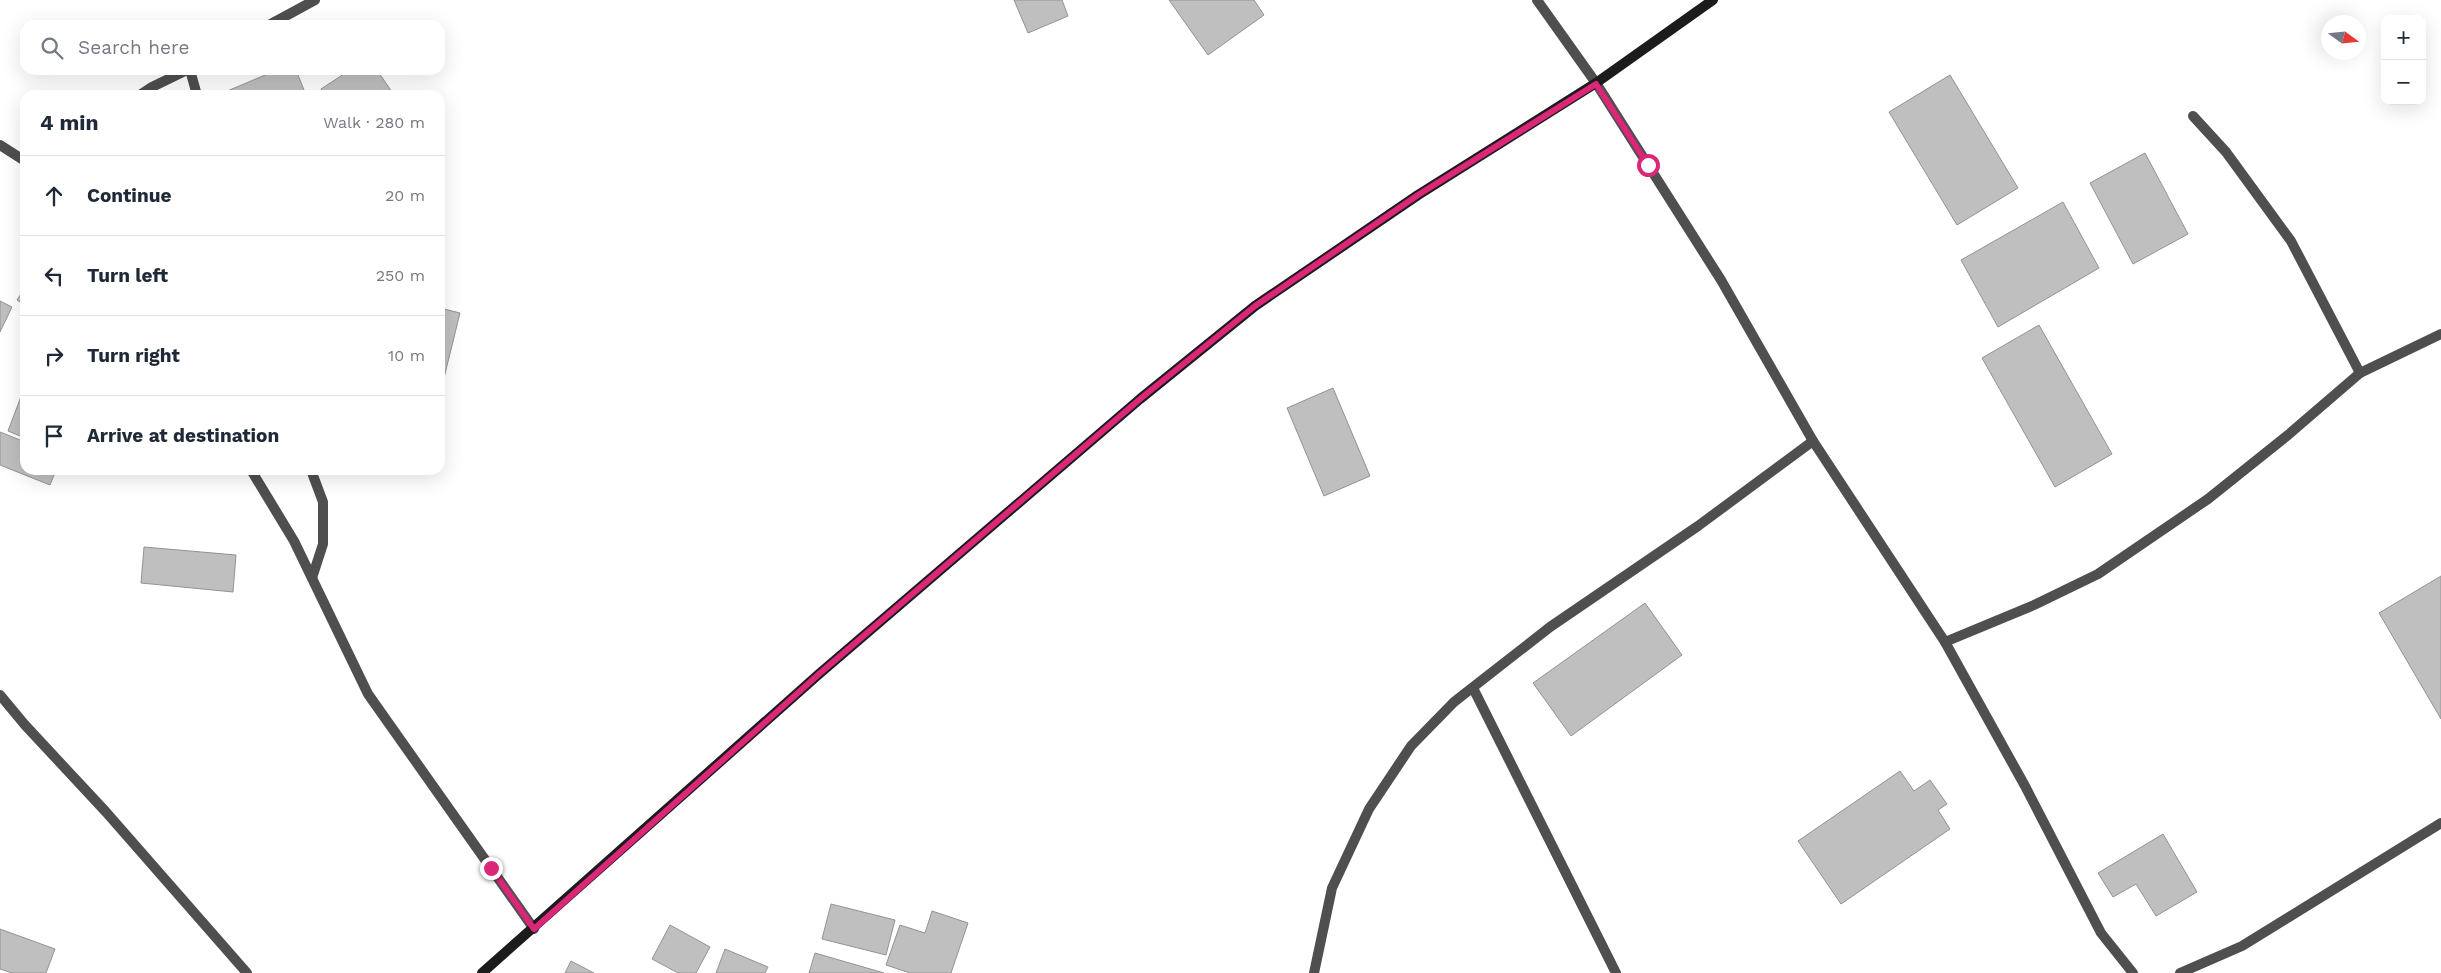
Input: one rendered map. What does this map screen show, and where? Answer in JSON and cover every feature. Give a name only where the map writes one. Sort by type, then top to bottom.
[{"type":"main road","points":[[482,973],[534,929],[819,674],[1140,399],[1255,306],[1418,195],[1596,84],[1713,0]]},
{"type":"street","points":[[278,20],[315,0]]},
{"type":"street","points":[[1537,0],[1596,84],[1721,280],[1813,441],[1945,642],[2024,786],[2101,933],[2134,973]]},
{"type":"street","points":[[148,90],[178,75]]},
{"type":"street","points":[[191,75],[195,90]]},
{"type":"street","points":[[2194,116],[2226,152],[2291,241],[2360,373]]},
{"type":"street","points":[[0,145],[20,158]]},
{"type":"street","points":[[1945,642],[2034,605],[2098,574],[2208,500],[2360,373],[2441,334]]},
{"type":"street","points":[[1314,973],[1332,888],[1369,809],[1411,746],[1454,702],[1550,627],[1698,526],[1813,441]]},
{"type":"street","points":[[254,475],[294,541],[368,694],[534,929]]},
{"type":"street","points":[[312,578],[323,544],[323,502],[314,475]]},
{"type":"street","points":[[1473,688],[1616,973]]},
{"type":"street","points":[[0,695],[25,725],[106,812],[247,973]]},
{"type":"street","points":[[2180,973],[2242,946],[2441,823]]},
{"type":"building","points":[[1014,0],[1062,0],[1068,16],[1028,33]]},
{"type":"building","points":[[1169,0],[1254,0],[1264,15],[1208,55]]},
{"type":"building","points":[[265,75],[298,75],[304,90],[230,90]]},
{"type":"building","points":[[342,75],[380,75],[391,90],[322,90]]},
{"type":"building","points":[[1950,75],[2018,188],[1957,225],[1889,112]]},
{"type":"building","points":[[2145,153],[2188,234],[2133,264],[2090,183]]},
{"type":"building","points":[[2063,202],[2099,268],[1998,327],[1961,260]]},
{"type":"building","points":[[0,301],[12,307],[0,332]]},
{"type":"building","points":[[445,309],[460,313],[445,374]]},
{"type":"building","points":[[2039,325],[2112,454],[2055,487],[1982,358]]},
{"type":"building","points":[[1333,388],[1370,476],[1324,496],[1287,408]]},
{"type":"building","points":[[20,399],[20,436],[8,431]]},
{"type":"building","points":[[0,432],[20,440],[20,473],[0,465]]},
{"type":"building","points":[[25,475],[54,475],[50,485]]},
{"type":"building","points":[[144,547],[236,555],[233,592],[141,583]]},
{"type":"building","points":[[2441,576],[2441,719],[2379,613]]},
{"type":"building","points":[[1645,603],[1682,655],[1571,736],[1533,683]]},
{"type":"building","points":[[1900,771],[1914,791],[1930,780],[1947,804],[1938,810],[1950,829],[1841,904],[1798,841]]},
{"type":"building","points":[[2163,834],[2197,892],[2156,916],[2136,884],[2113,897],[2098,873]]},
{"type":"building","points":[[831,904],[895,920],[886,955],[822,939]]},
{"type":"building","points":[[932,911],[968,923],[951,973],[910,973],[886,965],[900,925],[925,933]]},
{"type":"building","points":[[670,925],[710,947],[696,973],[678,973],[652,959]]},
{"type":"building","points":[[0,929],[55,949],[46,973],[12,973],[0,969]]},
{"type":"building","points":[[725,949],[768,967],[765,973],[716,973]]},
{"type":"building","points":[[815,953],[884,973],[809,973]]},
{"type":"building","points":[[571,961],[594,973],[565,973]]},
{"type":"route","points":[[491,868],[534,929],[819,674],[1140,399],[1255,306],[1418,195],[1596,84],[1648,165]]}]
